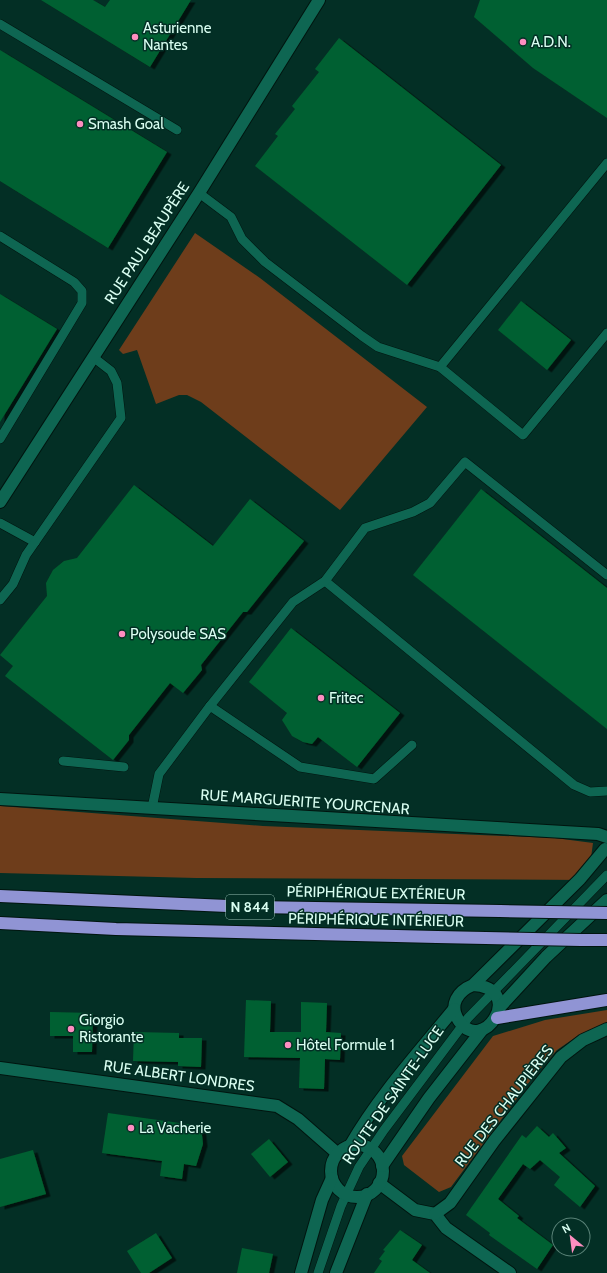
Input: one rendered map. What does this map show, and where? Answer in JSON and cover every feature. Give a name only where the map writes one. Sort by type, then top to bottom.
[{"type":"highway","name":"PÉRIPHÉRIQUE EXTÉRIEUR","points":[[0,896],[250,907],[607,913]]},
{"type":"highway","name":"PÉRIPHÉRIQUE INTÉRIEUR","points":[[0,923],[139,930],[607,940]]},
{"type":"highway","points":[[498,1013],[607,1000]]},
{"type":"street","name":"RUE PAUL BEAUPÈRE","points":[[0,502],[319,0]]},
{"type":"street","name":"RUE MARGUERITE YOURCENAR","points":[[0,799],[598,834],[606,847]]},
{"type":"street","name":"ROUTE DE SAINTE-LUCE","points":[[482,1030],[474,1030],[463,1025],[456,1017],[454,1009],[456,998],[463,990],[473,985],[580,879],[606,847]]},
{"type":"street","name":"ROUTE DE SAINTE-LUCE","points":[[382,1166],[448,1072],[482,1030],[488,1027],[498,1013],[546,957],[607,900]]},
{"type":"street","points":[[473,985],[483,986],[493,992],[497,998],[498,1013]]},
{"type":"street","name":"ROUTE DE SAINTE-LUCE","points":[[350,1146],[368,1117],[454,1009]]},
{"type":"street","name":"RUE DES CHAUPIÈRES","points":[[435,1214],[450,1203],[494,1141],[561,1057],[583,1040],[607,1029]]},
{"type":"street","name":"RUE ALBERT LONDRES","points":[[0,1068],[277,1106],[298,1119],[338,1154]]},
{"type":"street","points":[[336,1273],[367,1194],[379,1183],[383,1172],[378,1157],[371,1149],[361,1145],[350,1146],[338,1154]]},
{"type":"street","name":"ROUTE DE SAINTE-LUCE","points":[[300,1273],[322,1200],[332,1178],[332,1165],[338,1154]]},
{"type":"street","points":[[332,1178],[340,1190],[346,1194],[360,1196],[367,1194]]},
{"type":"street","points":[[379,1183],[415,1210],[435,1214],[446,1228],[510,1273]]},
{"type":"lane","points":[[0,24],[177,130]]},
{"type":"lane","points":[[440,367],[607,163]]},
{"type":"lane","points":[[198,192],[231,217],[242,239],[265,262],[362,336],[378,347],[440,367],[523,435],[607,333]]},
{"type":"lane","points":[[0,236],[74,282],[82,291],[82,303],[0,439]]},
{"type":"lane","points":[[0,600],[13,584],[26,555],[121,418],[117,383],[111,371],[93,356]]},
{"type":"lane","points":[[152,808],[159,774],[210,706],[293,602],[325,581],[365,528],[413,512],[430,503],[464,462],[607,574]]},
{"type":"lane","points":[[0,523],[35,542]]},
{"type":"lane","points":[[325,581],[574,785],[590,792],[607,791]]},
{"type":"lane","points":[[210,706],[300,767],[374,779],[412,745]]},
{"type":"lane","points":[[63,762],[124,767]]},
{"type":"lane","name":"ROUTE DE SAINTE-LUCE","points":[[318,1273],[346,1194],[359,1167],[371,1149],[463,1025],[607,874]]},
{"type":"shaded area","points":[[195,233],[260,278],[427,407],[340,510],[201,402],[187,395],[179,395],[156,404],[137,350],[123,354],[119,350]]},
{"type":"shaded area","points":[[0,806],[263,826],[555,838],[593,843],[588,880],[196,878],[0,873]]},
{"type":"shaded area","points":[[607,1010],[607,1024],[579,1035],[557,1050],[533,1077],[451,1187],[439,1192],[404,1165],[402,1156],[493,1036],[545,1020]]},
{"type":"building","name":"Asturienne Nantes","points":[[41,0],[93,0],[105,7],[110,0],[191,0],[150,67]]},
{"type":"building","points":[[480,0],[607,0],[607,118],[533,68],[474,17]]},
{"type":"building","points":[[339,38],[501,165],[407,285],[255,166],[278,136],[275,134],[295,109],[292,106],[319,72],[315,69]]},
{"type":"building","points":[[0,50],[167,152],[108,248],[0,181]]},
{"type":"building","points":[[0,294],[57,329],[0,422]]},
{"type":"building","points":[[521,301],[571,340],[547,370],[498,330]]},
{"type":"building","name":"Polysoude SAS","points":[[134,485],[213,546],[250,499],[304,541],[247,612],[243,612],[201,665],[202,670],[183,693],[170,683],[129,735],[129,740],[113,760],[5,676],[13,666],[0,655],[47,596],[46,583],[53,570],[64,561],[77,558]]},
{"type":"building","points":[[481,489],[607,588],[607,729],[413,575]]},
{"type":"building","points":[[291,628],[400,713],[357,767],[318,737],[312,744],[303,742],[292,736],[282,720],[287,713],[249,682]]},
{"type":"building","name":"Hôtel Formule 1","points":[[246,1000],[271,1001],[270,1032],[301,1032],[301,1002],[327,1003],[326,1032],[341,1033],[340,1060],[325,1059],[324,1089],[299,1088],[300,1058],[244,1057]]},
{"type":"building","name":"Giorgio Ristorante","points":[[50,1012],[93,1013],[92,1052],[73,1052],[73,1036],[50,1036]]},
{"type":"building","points":[[134,1032],[179,1033],[179,1038],[202,1038],[201,1067],[178,1066],[178,1062],[133,1061]]},
{"type":"building","points":[[108,1113],[201,1126],[203,1144],[196,1166],[184,1164],[182,1179],[160,1176],[162,1161],[102,1153]]},
{"type":"building","points":[[537,1126],[549,1137],[553,1133],[566,1148],[559,1153],[595,1186],[580,1207],[554,1185],[560,1177],[540,1160],[530,1169],[523,1164],[498,1199],[519,1216],[517,1218],[551,1244],[551,1248],[537,1269],[489,1235],[490,1233],[466,1215],[522,1135],[526,1138]]},
{"type":"building","points":[[269,1139],[288,1162],[270,1177],[251,1154]]},
{"type":"building","points":[[33,1150],[46,1194],[0,1207],[0,1159]]},
{"type":"building","points":[[400,1230],[422,1245],[412,1260],[430,1273],[374,1273],[382,1261],[379,1259],[385,1251],[383,1250]]},
{"type":"building","points":[[156,1233],[172,1258],[149,1273],[141,1273],[127,1251]]},
{"type":"building","points":[[242,1248],[273,1254],[269,1273],[237,1273]]},
{"type":"place","name":"Asturienne Nantes","points":[[135,37]]},
{"type":"place","name":"A.D.N.","points":[[523,42]]},
{"type":"place","name":"Smash Goal","points":[[80,124]]},
{"type":"place","name":"Polysoude SAS","points":[[122,634]]},
{"type":"place","name":"Fritec","points":[[321,698]]},
{"type":"place","name":"Giorgio Ristorante","points":[[71,1029]]},
{"type":"place","name":"Hôtel Formule 1","points":[[288,1045]]},
{"type":"place","name":"La Vacherie","points":[[131,1128]]}]
